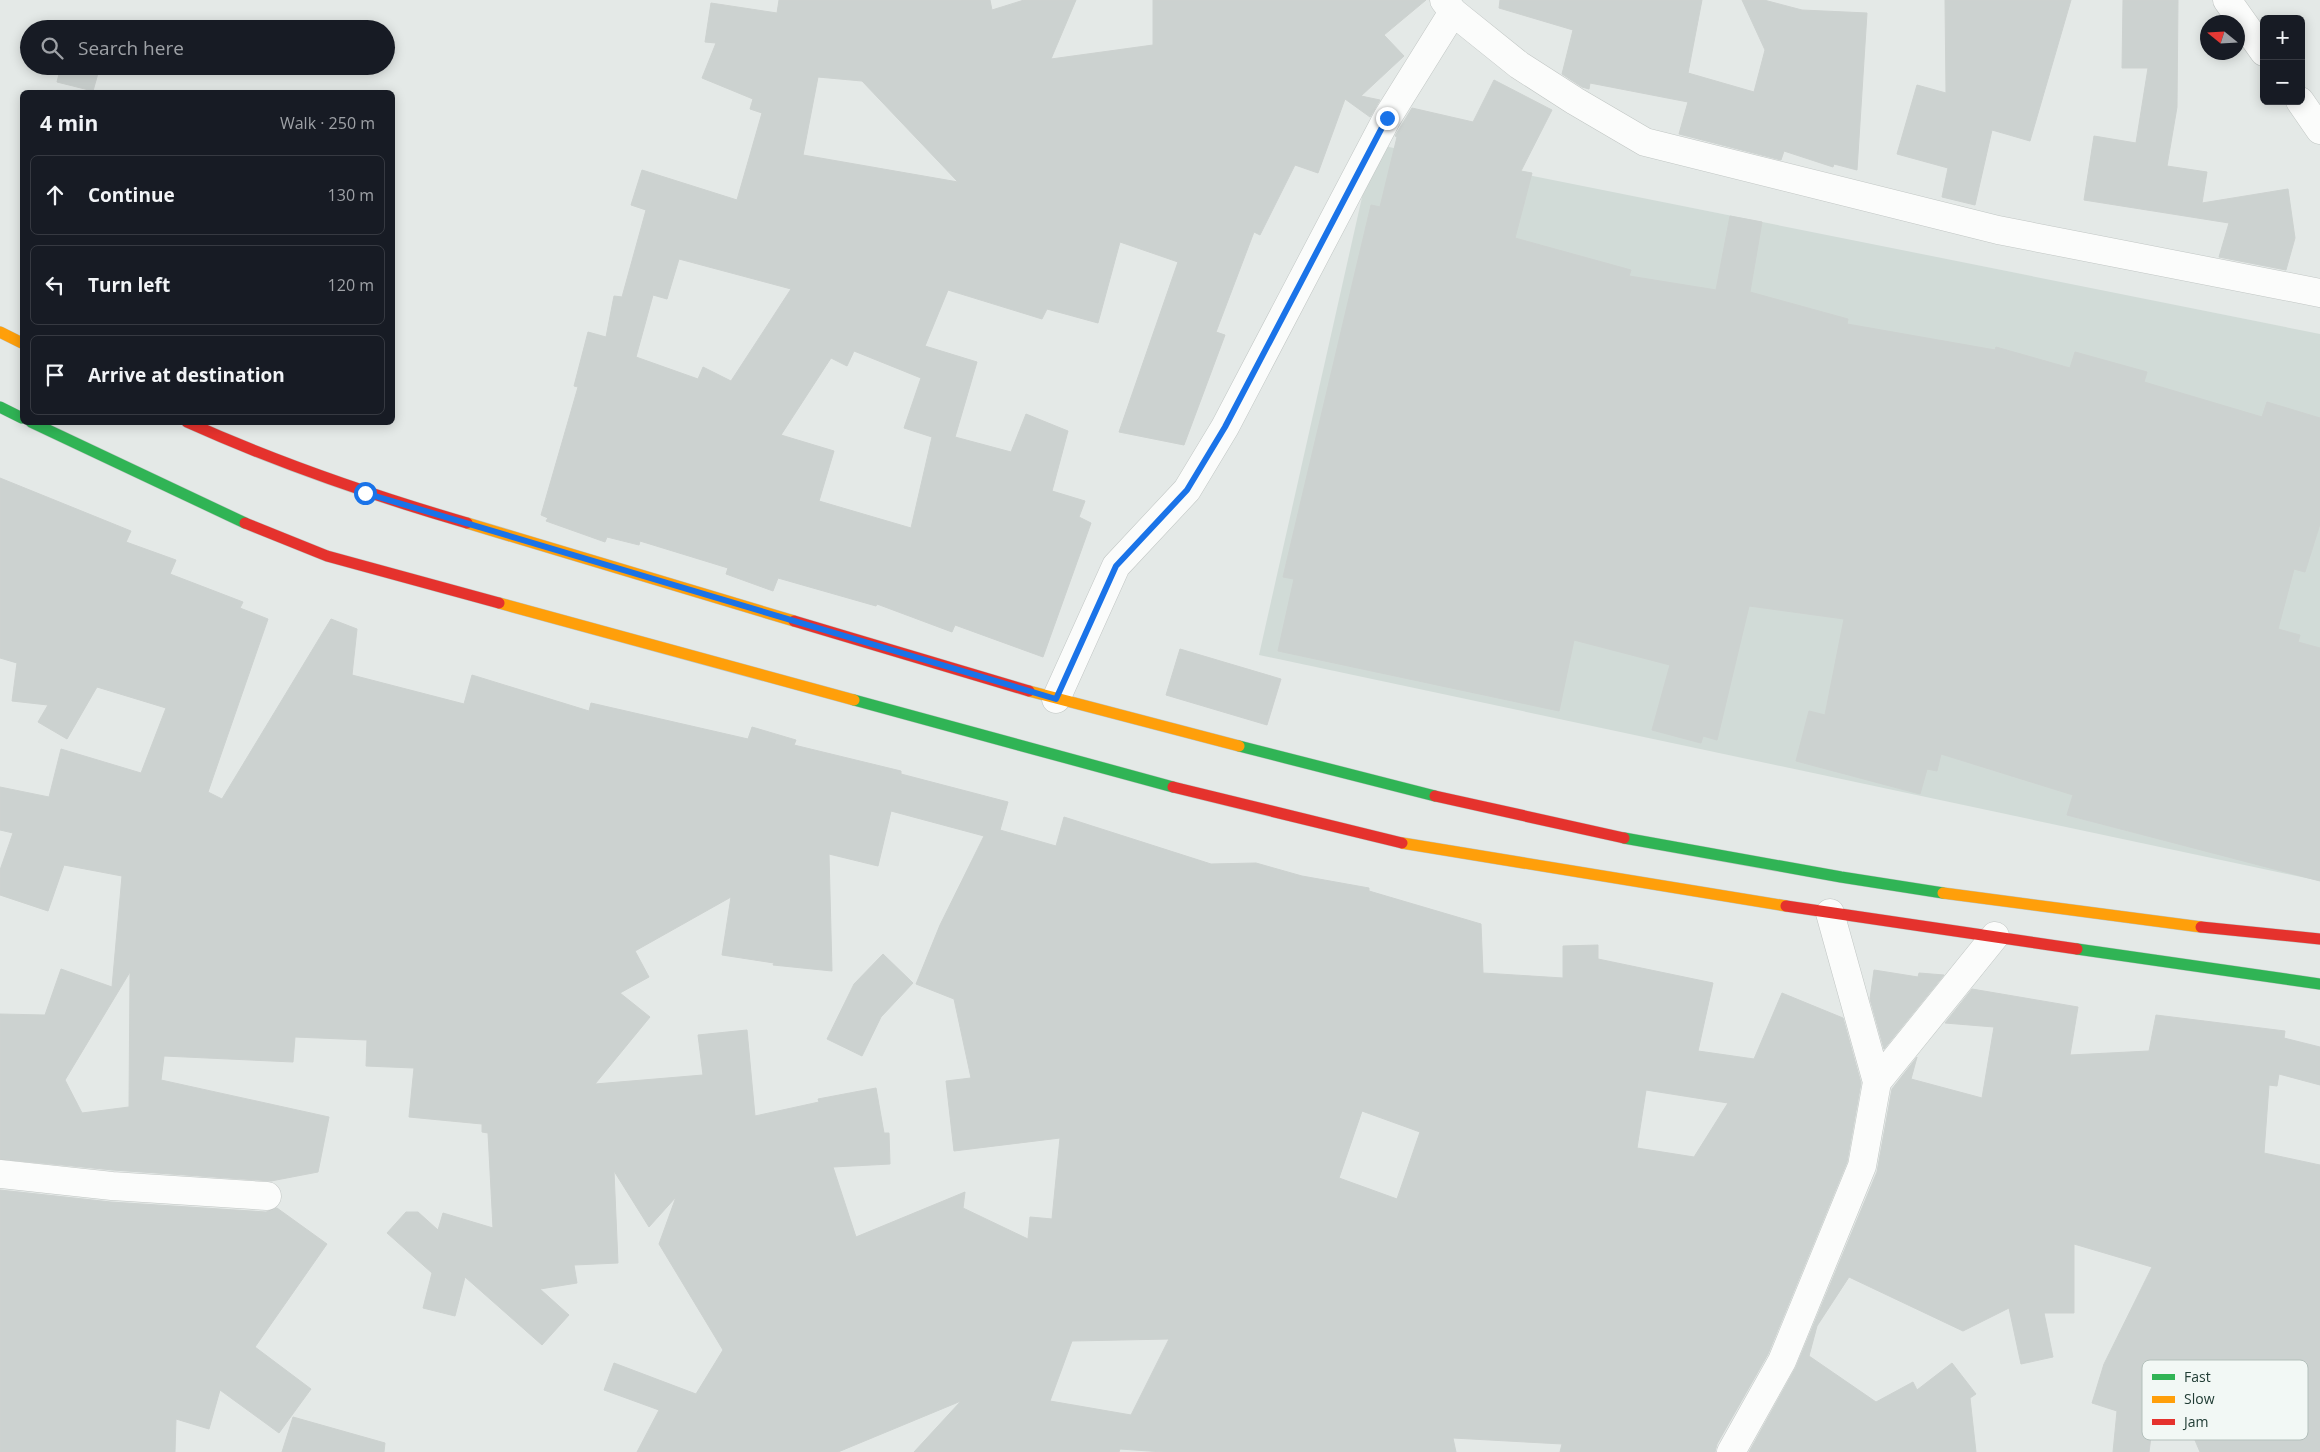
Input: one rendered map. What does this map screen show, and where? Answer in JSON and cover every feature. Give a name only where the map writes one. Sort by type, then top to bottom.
[{"type":"main road","points":[[0,332],[20,342]]},
{"type":"main road","points":[[0,407],[20,417]]},
{"type":"main road","points":[[37,425],[237,520],[327,556],[1118,773],[1413,846],[1830,913],[2320,984]]},
{"type":"main road","points":[[194,425],[244,448],[365,493],[1056,699],[1388,785],[1610,835],[1841,877],[2024,905],[2320,940]]},
{"type":"street","points":[[2226,0],[2260,47]]},
{"type":"street","points":[[1056,699],[1116,566],[1187,490],[1225,427],[1448,6],[1519,65],[1575,101],[1645,142],[1998,230],[2320,293]]},
{"type":"street","points":[[2303,105],[2320,130]]},
{"type":"street","points":[[1731,1452],[1782,1361],[1862,1166],[1876,1082],[1830,913]]},
{"type":"street","points":[[1876,1082],[1995,936]]},
{"type":"street","points":[[0,1174],[112,1186],[267,1196]]},
{"type":"shaded area","points":[[1374,144],[2320,334],[2320,881],[1259,655]]},
{"type":"building","points":[[779,0],[990,0],[992,10],[1024,0],[1076,0],[1051,59],[1153,45],[1153,0],[1426,0],[1384,35],[1404,56],[1361,96],[1380,100],[1370,117],[1345,99],[1318,173],[1295,165],[1260,235],[1254,232],[1216,332],[1225,335],[1184,445],[1119,432],[1178,262],[1120,242],[1098,323],[1047,309],[1042,319],[948,290],[925,346],[977,362],[955,437],[1011,452],[1026,414],[1068,431],[1052,491],[1085,501],[1079,517],[1091,523],[1043,657],[955,625],[952,632],[877,604],[876,606],[778,578],[773,591],[726,574],[728,568],[640,541],[639,545],[607,537],[605,542],[546,521],[548,518],[541,515],[578,387],[574,386],[588,332],[606,337],[614,296],[622,297],[646,210],[631,205],[642,170],[737,200],[762,113],[750,109],[753,99],[702,78],[716,43],[705,42],[711,3],[777,13]],"holes":[[[818,77],[862,81],[958,182],[803,155]],[[679,259],[791,289],[731,381],[703,367],[698,379],[636,357],[653,295],[667,299]],[[854,351],[921,378],[904,428],[932,437],[911,528],[819,501],[834,451],[781,435],[831,358],[847,366]]]},
{"type":"building","points":[[1500,0],[1702,0],[1688,73],[1754,92],[1765,50],[1742,0],[1764,0],[1802,10],[1867,13],[1857,170],[1834,164],[1833,167],[1784,151],[1781,160],[1679,134],[1688,102],[1590,83],[1589,89],[1582,87],[1562,74],[1573,30],[1499,8]]},
{"type":"building","points":[[1945,0],[2071,0],[2030,141],[1992,130],[1975,205],[1942,197],[1948,168],[1897,154],[1917,85],[1946,93]]},
{"type":"building","points":[[2123,0],[2178,0],[2177,107],[2167,166],[2207,172],[2202,203],[2288,189],[2295,238],[2286,270],[2219,257],[2229,223],[2084,200],[2094,136],[2136,143],[2148,68],[2122,68]]},
{"type":"building","points":[[59,75],[97,75],[93,90],[57,82]]},
{"type":"building","points":[[1494,80],[1552,110],[1521,171],[1532,173],[1515,238],[1631,270],[1629,276],[1716,290],[1730,216],[1762,222],[1750,292],[1848,319],[1847,324],[1995,350],[1996,347],[2070,368],[2075,352],[2147,372],[2144,382],[2262,417],[2267,402],[2320,418],[2320,524],[2305,572],[2294,569],[2278,629],[2300,635],[2298,642],[2320,648],[2320,881],[2067,815],[2073,795],[1941,754],[1937,771],[1927,769],[1920,794],[1796,761],[1809,711],[1825,715],[1844,619],[1749,606],[1717,740],[1703,736],[1701,743],[1652,730],[1670,665],[1574,640],[1559,711],[1278,651],[1294,579],[1283,577],[1371,205],[1380,207],[1397,137],[1395,136],[1412,108],[1473,122]]},
{"type":"building","points":[[0,478],[131,531],[126,542],[176,560],[170,574],[243,602],[240,608],[268,619],[208,792],[222,799],[331,619],[357,629],[352,675],[464,704],[472,675],[589,711],[591,703],[748,739],[752,727],[796,740],[794,745],[901,771],[901,774],[1008,802],[1000,830],[1056,846],[1064,817],[1211,864],[1256,863],[1302,876],[1369,888],[1369,891],[1481,924],[1483,973],[1563,978],[1563,946],[1598,945],[1598,959],[1713,983],[1698,1051],[1754,1059],[1782,993],[1843,1018],[1861,1083],[1847,1162],[1768,1354],[1717,1444],[1715,1452],[1560,1452],[1562,1444],[1453,1438],[1456,1452],[1163,1452],[1120,1449],[1119,1452],[914,1452],[961,1401],[838,1452],[637,1452],[659,1410],[604,1390],[614,1363],[696,1394],[723,1350],[659,1244],[676,1197],[649,1227],[614,1171],[618,1263],[574,1265],[577,1283],[540,1289],[569,1315],[542,1345],[465,1277],[455,1316],[423,1308],[432,1273],[387,1233],[406,1212],[418,1212],[438,1230],[443,1213],[493,1228],[488,1133],[482,1132],[482,1124],[409,1117],[414,1068],[366,1066],[367,1040],[295,1037],[293,1062],[164,1056],[161,1080],[329,1117],[318,1172],[271,1181],[113,1170],[0,1159],[0,1014],[45,1015],[61,969],[112,987],[122,876],[64,865],[48,911],[0,895],[0,870],[13,833],[0,830],[0,787],[49,797],[61,749],[141,773],[166,708],[97,687],[67,739],[38,722],[48,705],[12,701],[17,663],[0,658]],"holes":[[[891,811],[984,836],[940,925],[916,984],[954,999],[971,1078],[946,1081],[954,1151],[1060,1138],[1052,1219],[1030,1217],[1028,1239],[963,1208],[965,1192],[856,1237],[833,1167],[890,1164],[889,1133],[884,1133],[876,1088],[818,1099],[819,1102],[755,1116],[747,1030],[698,1035],[703,1075],[595,1084],[650,1017],[620,993],[649,977],[635,951],[731,897],[722,955],[774,963],[773,965],[832,971],[829,854],[878,866]],[[130,972],[129,1107],[82,1113],[65,1080]],[[1646,1090],[1728,1103],[1694,1157],[1637,1148]],[[1362,1111],[1420,1132],[1397,1199],[1339,1178]],[[1169,1339],[1131,1415],[1050,1401],[1072,1341]]]},
{"type":"building","points":[[1180,649],[1281,679],[1267,725],[1166,695]]},
{"type":"building","points":[[883,954],[913,983],[881,1017],[862,1056],[827,1039],[854,984]]},
{"type":"building","points":[[1874,970],[1918,977],[1919,973],[1944,975],[1884,1049],[1870,999]]},
{"type":"building","points":[[1972,989],[2078,1007],[2070,1055],[2149,1051],[2156,1015],[2285,1031],[2284,1038],[2320,1047],[2320,1085],[2279,1074],[2277,1086],[2269,1085],[2264,1153],[2320,1165],[2320,1452],[2200,1452],[2195,1440],[2308,1440],[2308,1360],[2142,1360],[2142,1440],[2151,1440],[2149,1452],[2113,1452],[2117,1411],[2092,1403],[2104,1364],[2152,1267],[2074,1244],[2074,1313],[2044,1313],[2053,1357],[2021,1364],[2009,1308],[1963,1331],[1849,1277],[1817,1326],[1809,1356],[1876,1402],[1913,1382],[1917,1390],[1952,1363],[1976,1394],[1970,1398],[1976,1452],[1749,1452],[1796,1367],[1877,1172],[1892,1089],[1917,1057],[1911,1079],[1982,1098],[1994,1027],[1945,1023]]},
{"type":"building","points":[[0,1190],[111,1202],[266,1212],[277,1208],[327,1244],[255,1347],[311,1389],[279,1433],[220,1390],[209,1429],[176,1419],[175,1452],[0,1452]]},
{"type":"building","points":[[293,1417],[385,1443],[384,1452],[282,1452]]},
{"type":"traffic: fast","points":[[0,407],[20,417]]},
{"type":"traffic: fast","points":[[37,425],[245,523]]},
{"type":"traffic: fast","points":[[854,700],[1173,787]]},
{"type":"traffic: fast","points":[[1239,746],[1435,796]]},
{"type":"traffic: fast","points":[[1624,838],[1841,877],[1943,893]]},
{"type":"traffic: fast","points":[[2077,949],[2320,984]]},
{"type":"traffic: slow","points":[[0,332],[20,342]]},
{"type":"traffic: slow","points":[[467,523],[794,621]]},
{"type":"traffic: slow","points":[[499,603],[854,700]]},
{"type":"traffic: slow","points":[[1029,691],[1239,746]]},
{"type":"traffic: slow","points":[[1402,843],[1786,906]]},
{"type":"traffic: slow","points":[[1943,893],[2201,927]]},
{"type":"traffic: jam","points":[[194,425],[325,477],[467,523]]},
{"type":"traffic: jam","points":[[245,523],[327,556],[499,603]]},
{"type":"traffic: jam","points":[[794,621],[1029,691]]},
{"type":"traffic: jam","points":[[1173,787],[1402,843]]},
{"type":"traffic: jam","points":[[1435,796],[1624,838]]},
{"type":"traffic: jam","points":[[1786,906],[2077,949]]},
{"type":"traffic: jam","points":[[2201,927],[2320,939]]},
{"type":"route","points":[[365,493],[1056,699],[1116,566],[1187,490],[1225,427],[1387,118]]}]
